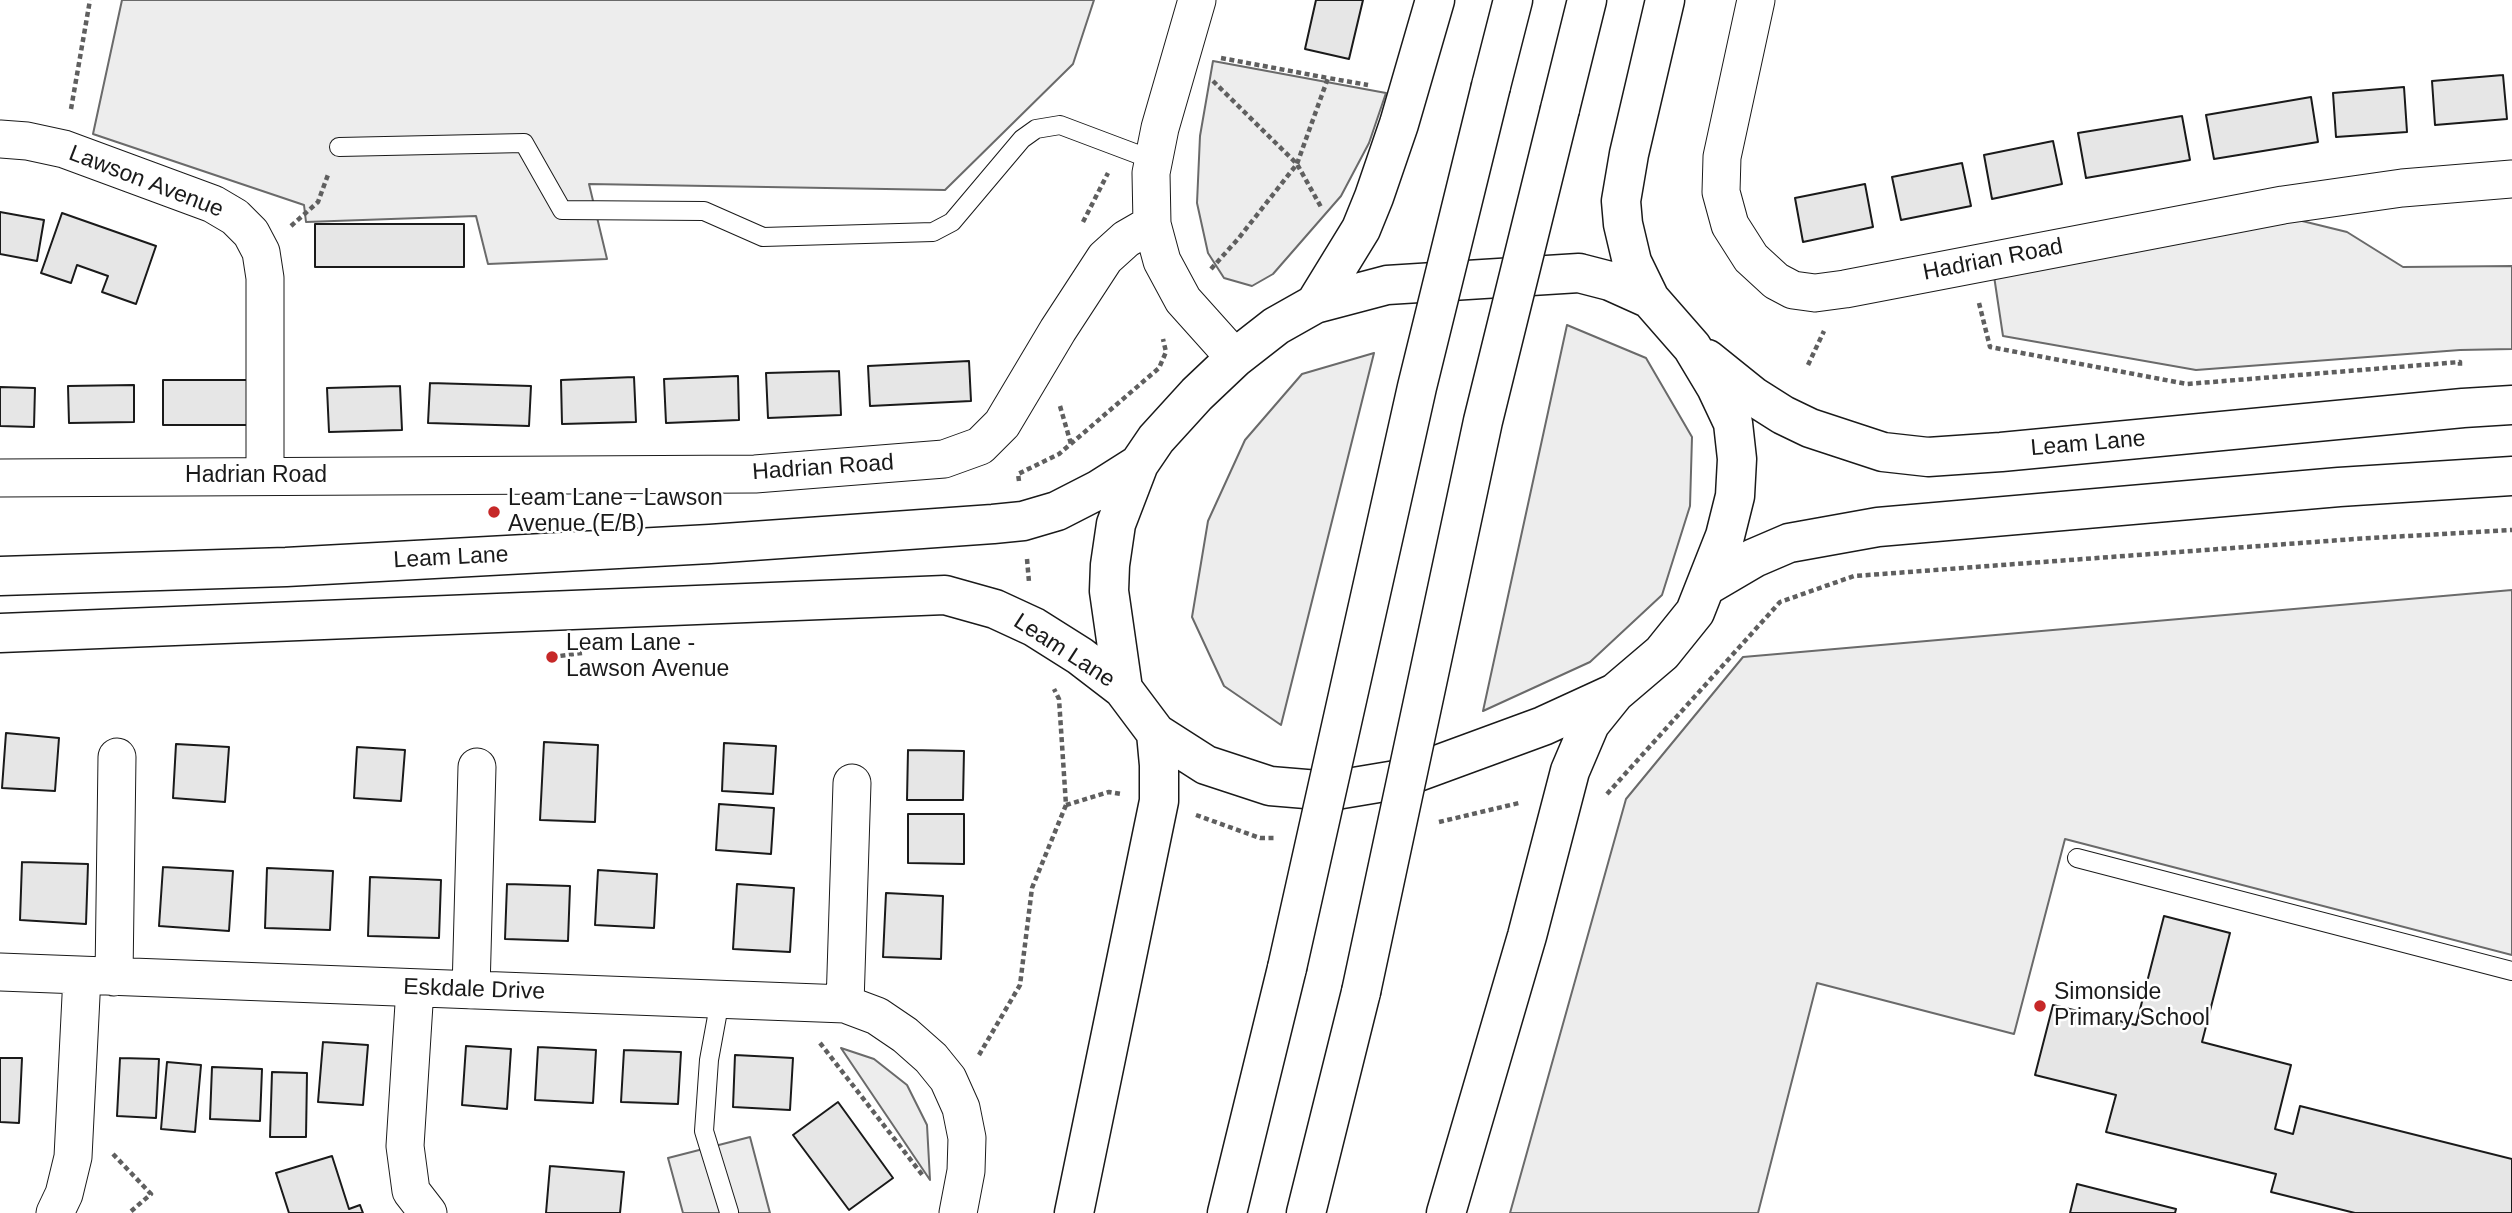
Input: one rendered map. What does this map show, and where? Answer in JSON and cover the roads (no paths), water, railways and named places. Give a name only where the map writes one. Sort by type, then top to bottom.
[{"type":"highway","points":[[1315,304],[1361,229],[1374,197],[1399,124],[1434,0]]},
{"type":"highway","points":[[1227,1213],[1287,968],[1417,387],[1513,0]]},
{"type":"highway","points":[[1306,1213],[1361,992],[1483,421],[1587,0]]},
{"type":"highway","points":[[1446,1213],[1527,936],[1570,771],[1590,724],[1615,694],[1661,653],[1695,612],[1726,536],[1735,496],[1737,459],[1733,423],[1716,387],[1692,347],[1650,299],[1632,262],[1623,224],[1621,201],[1629,154],[1665,0]]},
{"type":"highway","points":[[1615,694],[1543,726],[1396,780],[1330,791],[1270,786],[1206,765],[1156,733],[1123,689],[1110,591],[1110,565],[1116,524],[1139,464],[1156,439],[1196,394],[1235,358],[1276,326],[1315,304],[1387,285],[1579,273],[1611,281],[1650,299]]},
{"type":"highway","name":"Leam Lane","points":[[1692,347],[1753,396],[1810,428],[1883,452],[1928,457],[2512,405]]},
{"type":"highway","name":"Leam Lane","points":[[0,576],[286,567],[696,545],[1023,521],[1057,511],[1098,491],[1139,464]]},
{"type":"highway","points":[[1707,585],[1754,558],[1789,544],[1878,527],[2339,487],[2512,476]]},
{"type":"highway","points":[[0,553],[286,567]]},
{"type":"highway","name":"Leam Lane","points":[[0,633],[945,595],[995,609],[1034,627],[1080,656],[1123,689]]},
{"type":"highway","points":[[1074,1213],[1158,801],[1156,733]]},
{"type":"street","points":[[1197,0],[1153,160],[1152,224],[1162,261],[1183,300],[1235,358]]},
{"type":"street","name":"Hadrian Road","points":[[1756,0],[1722,157],[1721,192],[1730,225],[1751,258],[1793,290],[1815,293],[2283,205],[2402,188],[2512,178]]},
{"type":"street","name":"Lawson Avenue","points":[[0,139],[27,141],[64,149],[214,204],[235,217],[251,233],[261,252],[265,278],[265,476]]},
{"type":"street","name":"Hadrian Road","points":[[0,478],[755,474],[944,459],[980,446],[1002,424],[1105,258],[1126,239],[1152,224]]},
{"type":"street","points":[[55,1213],[64,1194],[73,1157],[76,1115],[98,976],[117,757]]},
{"type":"street","points":[[471,990],[477,767]]},
{"type":"street","points":[[845,1004],[852,783]]},
{"type":"street","name":"Eskdale Drive","points":[[0,972],[845,1004],[877,1016],[905,1035],[931,1058],[948,1079],[961,1108],[967,1138],[967,1171],[958,1213]]},
{"type":"street","points":[[415,988],[405,1146],[411,1191],[428,1213]]},
{"type":"lane","points":[[339,147],[524,143],[562,210],[704,211],[763,237],[933,232],[952,222],[1021,139],[1036,129],[1060,125],[1153,160]]},
{"type":"lane","points":[[2077,858],[2512,971]]},
{"type":"lane","points":[[720,1000],[709,1060],[704,1131],[729,1212]]},
{"type":"place","name":"Leam Lane - Lawson Avenue (E/B)","points":[[494,512]]},
{"type":"place","name":"Leam Lane - Lawson Avenue","points":[[552,657]]},
{"type":"place","name":"Simonside Primary School","points":[[2040,1006]]}]
